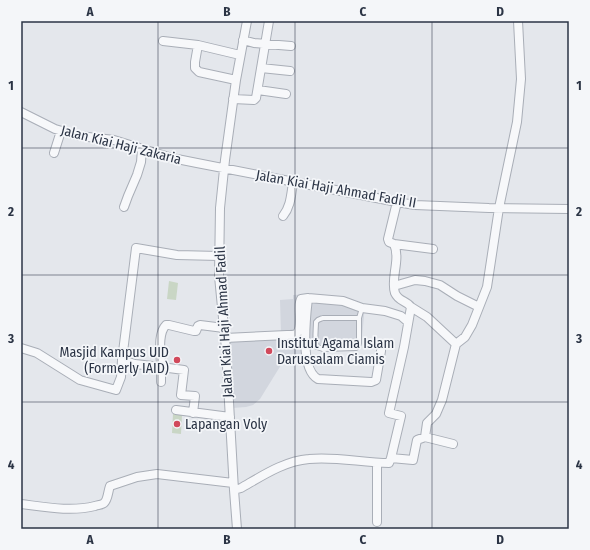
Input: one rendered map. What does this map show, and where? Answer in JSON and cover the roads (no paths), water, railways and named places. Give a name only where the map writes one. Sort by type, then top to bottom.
[{"type":"street","name":"Jalan Kiai Haji Ahmad Fadil","points":[[237,529],[233,486],[225,338],[219,276],[219,256],[220,211],[224,169],[233,99],[247,21]]},
{"type":"street","points":[[233,99],[254,100],[256,98],[268,21]]},
{"type":"street","points":[[425,437],[427,423],[436,414],[442,400],[456,344],[465,337],[472,325],[487,287],[499,208],[517,122],[521,79],[518,21]]},
{"type":"street","points":[[243,40],[265,44],[291,46]]},
{"type":"street","points":[[163,41],[198,45],[240,55]]},
{"type":"street","points":[[198,45],[195,62],[195,68],[197,71],[236,80]]},
{"type":"street","points":[[261,68],[290,71]]},
{"type":"street","points":[[258,90],[286,94]]},
{"type":"street","name":"Jalan Kiai Haji Zakaria","points":[[21,112],[61,131],[80,136],[114,140],[172,158],[224,169]]},
{"type":"street","points":[[54,153],[61,131]]},
{"type":"street","points":[[124,207],[130,188],[137,175],[141,162],[142,149]]},
{"type":"street","name":"Jalan Kiai Haji Ahmad Fadil II","points":[[224,169],[415,205],[569,209]]},
{"type":"street","points":[[283,216],[289,205],[292,183]]},
{"type":"street","points":[[397,202],[388,239],[389,242],[433,249]]},
{"type":"street","points":[[394,244],[396,254],[395,293],[400,300],[408,303],[411,307],[427,317],[456,344]]},
{"type":"street","points":[[21,348],[37,353],[80,380],[116,390],[121,377],[136,248],[177,255],[219,256]]},
{"type":"street","points":[[396,286],[415,280],[425,280],[440,285],[456,296],[479,307]]},
{"type":"street","points":[[225,338],[287,336],[298,333],[300,328],[300,302],[301,300],[308,298],[343,301],[362,308],[385,311],[401,316],[408,322]]},
{"type":"street","points":[[308,298],[304,338],[308,362],[314,377],[318,379],[374,381],[376,380],[382,352]]},
{"type":"street","points":[[21,504],[59,509],[89,507],[104,504],[107,499],[110,486],[137,477],[157,474],[241,488],[284,465],[309,458],[389,463],[401,416],[389,413],[404,347],[411,307]]},
{"type":"street","points":[[161,382],[160,343],[163,328],[166,325],[195,331],[200,325],[224,328]]},
{"type":"street","points":[[122,360],[135,364],[184,370],[181,395],[195,396],[193,412]]},
{"type":"street","points":[[176,410],[230,417]]},
{"type":"street","points":[[390,458],[412,460],[417,440],[425,437],[453,444]]},
{"type":"street","points":[[377,463],[377,522]]},
{"type":"lane","points":[[359,318],[320,319],[316,322],[316,347],[323,349],[356,348],[359,343],[359,318],[362,308]]},
{"type":"place","name":"Institut Agama Islam Darussalam Ciamis","points":[[269,351]]},
{"type":"place","name":"Masjid Kampus UID (Formerly IAID)","points":[[177,360]]},
{"type":"place","name":"Lapangan Voly","points":[[177,424]]}]
